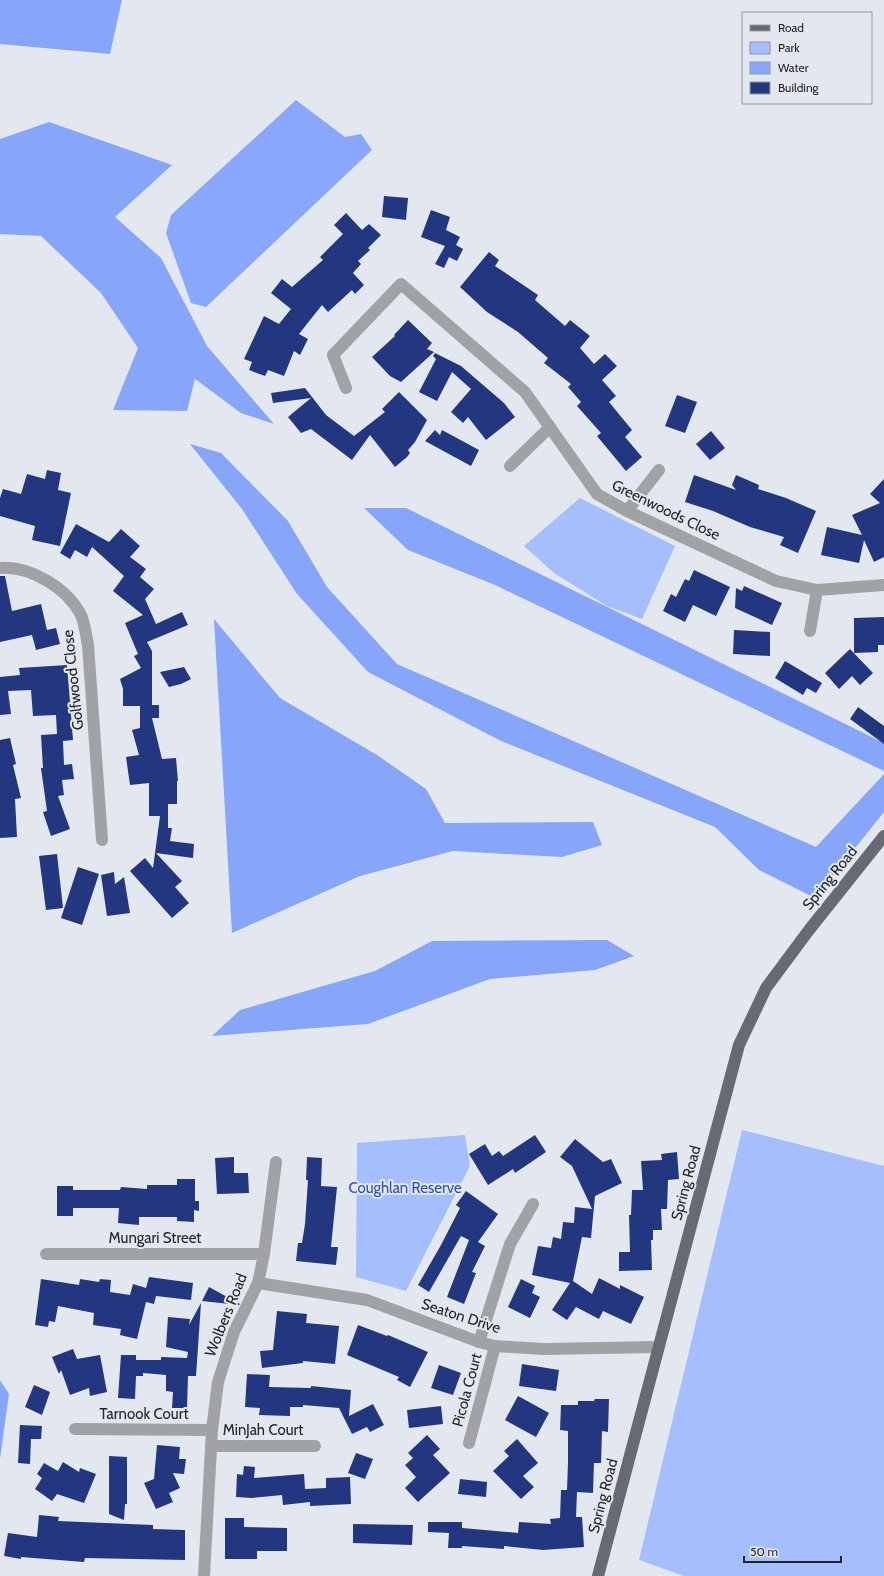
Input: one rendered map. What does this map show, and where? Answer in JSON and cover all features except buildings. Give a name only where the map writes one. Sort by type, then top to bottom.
[{"type":"main road","name":"Spring Road","points":[[598,1576],[740,1044],[766,988],[809,930],[884,836]]},
{"type":"street","name":"Greenwoods Close","points":[[346,388],[333,355],[401,284],[525,392],[597,494],[627,511],[776,581],[817,590],[884,585]]},
{"type":"street","points":[[510,466],[550,427]]},
{"type":"street","points":[[627,511],[659,470]]},
{"type":"street","name":"Golfwood Close","points":[[0,568],[32,572],[61,591],[81,616],[88,645],[102,840]]},
{"type":"street","points":[[810,631],[817,590]]},
{"type":"street","name":"Wolbers Road","points":[[204,1576],[212,1430],[218,1382],[234,1332],[258,1283],[264,1254],[276,1162]]},
{"type":"street","points":[[479,1342],[510,1244],[533,1204]]},
{"type":"street","name":"Mungari Street","points":[[46,1254],[264,1254]]},
{"type":"street","name":"Seaton Drive","points":[[258,1283],[367,1300],[479,1342],[495,1346],[543,1349],[658,1347]]},
{"type":"street","name":"Picola Court","points":[[469,1443],[495,1346]]},
{"type":"street","name":"Tarnook Court","points":[[75,1429],[212,1430]]},
{"type":"street","name":"MinJah Court","points":[[211,1446],[315,1446]]},
{"type":"green space","points":[[580,498],[675,546],[642,619],[607,606],[554,573],[524,546]]},
{"type":"green space","points":[[742,1130],[884,1166],[884,1576],[684,1576],[639,1560]]},
{"type":"green space","name":"Coughlan Reserve","points":[[465,1135],[470,1166],[406,1291],[356,1277],[357,1143]]},
{"type":"shaded area","points":[[0,0],[122,0],[110,54],[0,44]]},
{"type":"shaded area","points":[[49,122],[172,165],[115,217],[161,258],[207,346],[274,424],[241,413],[195,379],[187,411],[113,410],[138,348],[101,293],[41,236],[0,234],[0,139]]},
{"type":"shaded area","points":[[190,444],[221,453],[288,521],[327,587],[397,664],[816,847],[884,774],[884,812],[815,898],[759,870],[715,827],[501,741],[368,672],[297,594],[242,509]]},
{"type":"shaded area","points":[[364,508],[406,508],[884,743],[884,771],[495,585],[408,550]]},
{"type":"shaded area","points":[[214,619],[280,698],[377,755],[426,789],[445,823],[593,822],[602,845],[562,857],[453,851],[360,876],[232,933]]},
{"type":"shaded area","points":[[607,940],[634,956],[595,970],[490,979],[368,1024],[212,1036],[240,1010],[375,971],[432,941]]},
{"type":"shaded area","points":[[0,1380],[9,1394],[0,1459]]},
{"type":"water","points":[[296,100],[345,137],[361,134],[372,150],[206,307],[191,303],[166,233],[171,215]]}]
